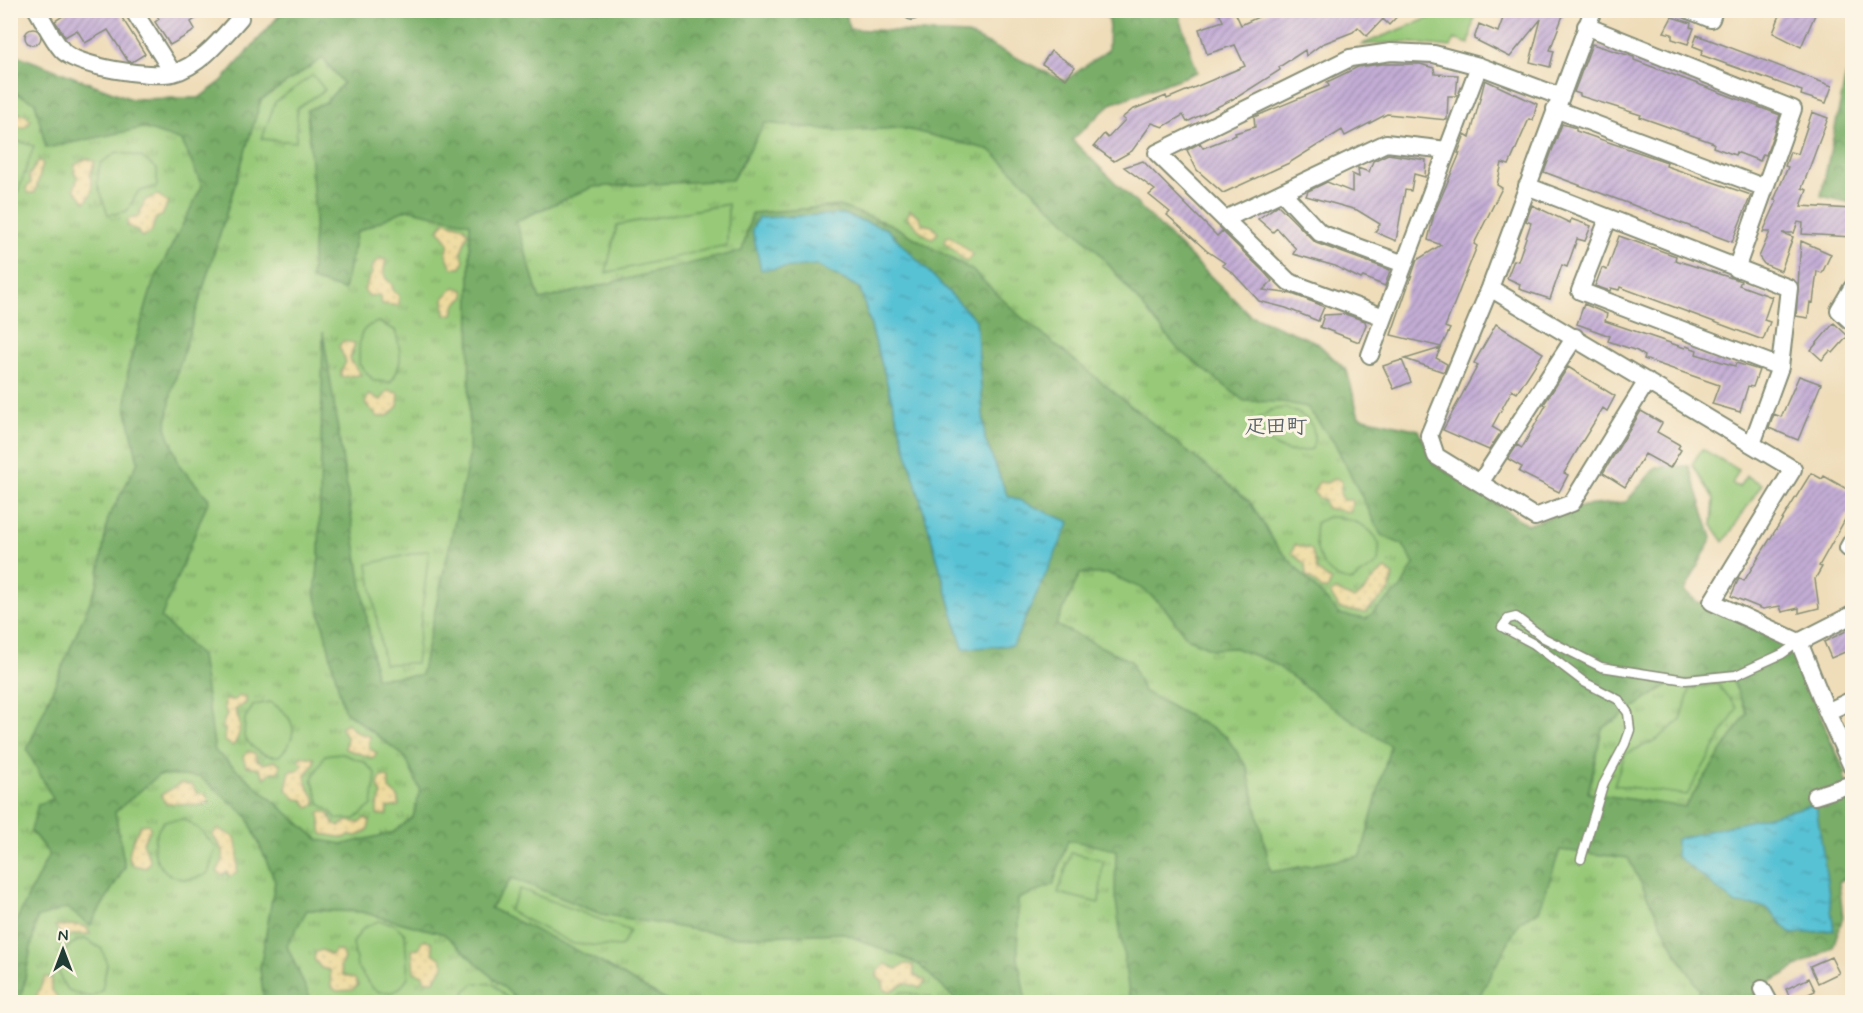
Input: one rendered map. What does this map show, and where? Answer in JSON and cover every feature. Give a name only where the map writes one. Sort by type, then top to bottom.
[{"type":"street","points":[[37,10],[63,52],[96,65],[132,74],[173,73],[203,57],[240,18],[235,10]]},
{"type":"street","points":[[133,10],[173,73]]},
{"type":"street","points":[[1689,10],[1711,19],[1714,10]]},
{"type":"street","points":[[1647,381],[1572,503],[1534,517],[1436,456],[1429,435],[1490,288],[1589,18],[1793,109],[1763,187],[1736,269]]},
{"type":"street","points":[[1384,317],[1289,282],[1157,153],[1350,58],[1391,52],[1434,54],[1479,66],[1557,103],[1763,187]]},
{"type":"street","points":[[1370,355],[1479,66]]},
{"type":"street","points":[[1225,219],[1386,143],[1447,150]]},
{"type":"street","points":[[1527,186],[1789,288],[1780,367],[1752,444]]},
{"type":"street","points":[[1282,192],[1320,233],[1404,264]]},
{"type":"street","points":[[1608,219],[1580,291],[1780,367]]},
{"type":"street","points":[[1490,288],[1793,469],[1712,602],[1799,642],[1852,767]]},
{"type":"street","points":[[1852,288],[1839,310],[1852,322]]},
{"type":"street","points":[[1480,483],[1575,337]]},
{"type":"street","points":[[1799,642],[1852,615]]},
{"type":"street","points":[[1827,712],[1852,700]]},
{"type":"street","points":[[1815,796],[1852,784]]},
{"type":"lane","points":[[1581,859],[1603,785],[1630,730],[1628,713],[1619,700],[1584,682],[1534,644],[1502,627],[1508,619],[1516,617],[1544,638],[1601,667],[1686,680],[1736,675],[1782,654],[1799,642]]},
{"type":"green space","points":[[283,11],[846,11],[849,29],[968,34],[1064,81],[1108,50],[1109,19],[1098,11],[1178,11],[1197,72],[1111,104],[1072,140],[1250,315],[1316,342],[1347,371],[1359,417],[1419,430],[1434,464],[1483,493],[1527,525],[1584,506],[1626,502],[1656,467],[1689,466],[1712,538],[1685,591],[1696,601],[1794,646],[1852,797],[1852,874],[1839,882],[1843,917],[1833,947],[1770,982],[1759,1002],[1693,1002],[1700,990],[1678,956],[1628,858],[1560,850],[1539,911],[1520,921],[1476,1002],[1130,1002],[1115,894],[1116,850],[1068,840],[1053,885],[1018,899],[1018,959],[1026,1002],[958,1002],[918,964],[843,933],[738,937],[601,914],[512,878],[490,908],[600,962],[669,1002],[520,1002],[444,934],[361,912],[307,910],[287,946],[312,1002],[264,1002],[260,969],[275,881],[247,816],[200,777],[159,775],[115,812],[125,867],[90,926],[67,908],[37,918],[21,998],[24,1002],[11,1002],[10,934],[49,854],[31,831],[38,804],[53,799],[27,750],[97,585],[108,518],[138,462],[126,407],[128,368],[153,283],[202,186],[182,141],[143,128],[46,148],[35,102],[11,91],[11,53],[131,99],[199,98],[222,81]],"holes":[[[323,58],[343,83],[326,102],[307,110],[315,216],[311,280],[344,290],[357,232],[407,209],[470,223],[469,457],[421,675],[376,678],[323,332],[319,557],[315,593],[344,710],[405,757],[420,790],[413,817],[392,833],[344,844],[319,840],[215,751],[201,656],[161,618],[209,499],[180,466],[166,427],[172,390],[261,100]],[[765,123],[841,131],[902,128],[990,150],[1098,252],[1177,348],[1244,401],[1282,402],[1307,407],[1335,444],[1381,535],[1403,545],[1414,564],[1401,588],[1366,619],[1339,614],[1276,545],[1250,502],[1021,317],[972,270],[890,224],[839,206],[752,213],[742,251],[540,300],[516,221],[593,187],[732,180]],[[816,265],[976,320],[985,439],[1007,495],[963,649],[860,288]],[[1080,574],[1109,574],[1143,589],[1164,607],[1188,639],[1212,649],[1235,648],[1272,662],[1390,746],[1361,856],[1271,872],[1247,767],[1226,736],[1143,691],[1131,661],[1056,625]],[[1729,673],[1747,713],[1685,807],[1588,793],[1602,729],[1671,683]],[[1766,907],[1834,930],[1792,934]]]},
{"type":"green space","points":[[1447,11],[1466,11],[1474,18],[1469,44],[1454,39],[1451,47],[1402,42],[1360,45]]},
{"type":"green space","points":[[264,35],[965,53],[1452,514],[1786,646],[1847,774],[1814,783],[1835,939],[1781,947],[1752,1002],[11,1002],[10,53],[131,99],[199,98],[222,81]]},
{"type":"green space","points":[[313,75],[325,90],[297,108],[296,142],[262,139],[275,102]]},
{"type":"green space","points":[[1846,75],[1852,77],[1852,203],[1821,196]]},
{"type":"green space","points":[[11,139],[34,146],[18,192],[11,195]]},
{"type":"green space","points":[[117,152],[141,157],[157,169],[157,186],[138,192],[127,211],[108,215],[97,183],[100,164]]},
{"type":"green space","points":[[728,204],[727,245],[606,273],[617,225]]},
{"type":"green space","points":[[378,322],[395,330],[399,344],[400,363],[391,382],[374,381],[359,364],[359,344],[362,333],[365,328]]},
{"type":"green space","points":[[1285,408],[1305,418],[1313,428],[1312,449],[1294,452],[1285,450],[1265,437],[1257,420],[1271,410]]},
{"type":"green space","points":[[1702,449],[1739,470],[1732,484],[1739,487],[1746,476],[1762,484],[1724,542],[1712,525],[1714,499],[1692,464]]},
{"type":"green space","points":[[1327,517],[1342,518],[1357,523],[1371,531],[1379,544],[1378,563],[1352,581],[1334,574],[1327,568],[1318,552],[1316,523]]},
{"type":"green space","points":[[429,550],[416,663],[384,664],[368,564]]},
{"type":"green space","points":[[1717,684],[1737,708],[1687,795],[1614,785],[1625,754],[1656,740],[1681,720],[1690,689]]},
{"type":"green space","points":[[270,702],[285,714],[292,727],[291,741],[279,756],[259,752],[244,737],[245,718],[254,705]]},
{"type":"green space","points":[[340,753],[364,762],[376,774],[372,805],[355,819],[337,819],[320,804],[312,779],[325,755]]},
{"type":"green space","points":[[185,819],[200,830],[216,847],[208,873],[195,878],[182,879],[162,868],[156,858],[154,847],[156,834],[164,821]]},
{"type":"green space","points":[[1071,853],[1103,860],[1099,903],[1058,893]]},
{"type":"green space","points":[[520,889],[630,931],[621,947],[574,944],[509,911]]},
{"type":"green space","points":[[378,921],[394,924],[405,934],[408,977],[401,987],[393,992],[379,992],[372,988],[357,967],[353,943],[363,928]]},
{"type":"green space","points":[[85,939],[102,949],[107,964],[102,990],[91,997],[67,988],[57,965],[68,948],[75,942]]},
{"type":"green space","points":[[475,983],[493,984],[511,1002],[461,1002],[465,991]]},
{"type":"green space","points":[[902,992],[930,997],[937,1002],[884,1002]]},
{"type":"sand","points":[[11,114],[25,114],[31,121],[25,127],[11,128]]},
{"type":"sand","points":[[87,158],[95,162],[90,175],[91,193],[85,202],[74,189],[78,177],[74,173],[75,165]]},
{"type":"sand","points":[[39,160],[43,164],[35,193],[28,193],[26,188],[31,183],[29,176]]},
{"type":"sand","points":[[158,195],[168,202],[162,216],[156,218],[151,233],[141,237],[137,230],[127,226],[128,219],[138,217],[145,200]]},
{"type":"sand","points":[[910,210],[918,215],[923,224],[932,226],[938,233],[932,239],[920,231],[907,217]]},
{"type":"sand","points":[[445,221],[464,227],[468,233],[461,252],[464,260],[461,268],[452,268],[446,254],[447,241],[438,230]]},
{"type":"sand","points":[[950,236],[973,254],[967,261],[945,244],[945,237]]},
{"type":"sand","points":[[380,258],[386,260],[384,274],[392,284],[393,291],[399,295],[399,306],[382,304],[379,295],[369,296],[364,290],[372,273],[371,268]]},
{"type":"sand","points":[[455,287],[464,290],[465,297],[456,304],[453,314],[445,315],[444,297]]},
{"type":"sand","points":[[343,341],[355,343],[350,359],[361,375],[341,377],[341,371],[346,362],[339,346]]},
{"type":"sand","points":[[388,391],[399,393],[398,406],[388,416],[378,417],[365,403],[369,395],[381,400]]},
{"type":"sand","points":[[1335,478],[1342,481],[1340,493],[1343,500],[1352,500],[1351,512],[1326,508],[1324,499],[1319,498],[1313,492],[1319,482],[1327,483]]},
{"type":"sand","points":[[1295,544],[1312,550],[1317,570],[1331,581],[1328,589],[1322,589],[1306,575],[1305,564],[1292,553]]},
{"type":"sand","points":[[1386,569],[1393,575],[1390,590],[1365,613],[1340,609],[1330,593],[1336,590],[1354,599]]},
{"type":"sand","points":[[239,696],[246,696],[246,703],[235,710],[240,728],[233,746],[224,741],[225,730],[222,726],[227,714],[224,707],[225,700],[235,700]]},
{"type":"sand","points":[[347,723],[356,732],[370,736],[369,748],[377,753],[373,758],[345,749],[347,738],[340,727]]},
{"type":"sand","points":[[248,751],[255,753],[257,760],[264,764],[274,761],[280,764],[279,772],[271,772],[265,778],[259,768],[246,766],[243,757]]},
{"type":"sand","points":[[302,756],[314,758],[314,764],[305,775],[307,786],[315,798],[315,805],[309,808],[303,800],[296,799],[286,789],[290,771],[298,770],[303,764],[298,760]]},
{"type":"sand","points":[[382,776],[389,778],[389,789],[398,797],[399,806],[387,808],[387,815],[377,815],[377,806],[382,794],[378,783]]},
{"type":"sand","points":[[181,783],[192,785],[197,793],[206,794],[209,802],[201,805],[165,803],[161,795]]},
{"type":"sand","points":[[322,811],[329,814],[333,823],[339,826],[348,821],[359,823],[365,818],[370,821],[368,830],[358,836],[349,835],[345,838],[322,834],[319,814]]},
{"type":"sand","points":[[149,824],[150,830],[143,842],[150,861],[146,868],[133,865],[128,857],[141,825]]},
{"type":"sand","points":[[218,829],[235,837],[238,852],[237,872],[230,877],[227,872],[222,875],[217,872],[223,860],[223,850],[212,835]]},
{"type":"sand","points":[[55,926],[86,927],[90,934],[75,934],[63,939]]},
{"type":"sand","points":[[426,940],[432,942],[433,953],[444,965],[434,981],[425,981],[423,975],[414,972],[412,950],[420,948],[421,942]]},
{"type":"sand","points":[[322,950],[331,955],[335,950],[341,951],[344,958],[340,967],[343,975],[355,979],[358,985],[352,990],[337,991],[331,987],[330,970],[321,968],[314,959],[316,952]]},
{"type":"sand","points":[[886,964],[896,969],[905,964],[913,965],[914,975],[926,981],[920,988],[905,983],[891,991],[884,990],[883,982],[877,977],[877,971]]},
{"type":"sand","points":[[45,977],[52,978],[51,989],[56,995],[57,1002],[44,1002],[36,997]]},
{"type":"water","points":[[842,214],[887,229],[976,320],[985,439],[1007,495],[1070,522],[1013,645],[963,649],[860,288],[816,265],[761,270],[752,229],[758,218]]},
{"type":"water","points":[[1816,804],[1834,930],[1792,934],[1766,907],[1736,904],[1676,856],[1676,839]]},
{"type":"building","points":[[72,10],[117,10],[145,54],[132,62],[128,61],[108,30],[85,43],[77,30],[65,37],[55,21]]},
{"type":"building","points":[[154,10],[208,10],[191,22],[195,29],[191,33],[170,45],[155,22],[159,19]]},
{"type":"building","points":[[1218,10],[1234,10],[1241,25],[1273,10],[1403,10],[1389,25],[1383,19],[1367,36],[1358,27],[1353,32],[1322,44],[1306,56],[1305,50],[1279,67],[1280,70],[1239,96],[1187,122],[1183,115],[1163,127],[1152,123],[1132,151],[1114,161],[1094,146],[1104,134],[1108,138],[1125,120],[1122,118],[1132,110],[1166,96],[1167,99],[1245,66],[1235,45],[1207,54],[1199,29],[1223,21]]},
{"type":"building","points":[[1506,10],[1565,10],[1550,50],[1554,51],[1550,67],[1530,62],[1541,19],[1510,57],[1474,39],[1479,24],[1498,32]]},
{"type":"building","points":[[1782,10],[1817,10],[1801,47],[1773,33]]},
{"type":"building","points":[[1672,17],[1691,23],[1690,27],[1694,28],[1688,44],[1672,39],[1672,34],[1664,32]]},
{"type":"building","points":[[33,29],[41,37],[33,45],[25,37]]},
{"type":"building","points":[[1697,35],[1832,86],[1826,103],[1801,95],[1802,91],[1701,55],[1703,50],[1693,46]]},
{"type":"building","points":[[1592,44],[1634,57],[1634,60],[1780,115],[1766,155],[1763,154],[1760,161],[1736,152],[1735,155],[1713,147],[1714,143],[1640,117],[1641,115],[1580,96],[1574,92]]},
{"type":"building","points":[[1051,51],[1075,67],[1066,79],[1042,64]]},
{"type":"building","points":[[1382,64],[1420,64],[1434,68],[1435,74],[1458,75],[1456,96],[1448,96],[1447,120],[1387,114],[1345,136],[1342,130],[1289,163],[1223,193],[1197,170],[1187,150],[1200,143],[1203,148],[1236,135],[1235,133],[1255,127],[1254,117],[1329,86],[1327,82],[1358,67]]},
{"type":"building","points":[[1485,80],[1537,104],[1533,120],[1529,119],[1509,165],[1502,163],[1497,185],[1502,188],[1474,244],[1477,246],[1445,327],[1450,329],[1441,347],[1391,335],[1417,260],[1441,245],[1428,240],[1434,214],[1460,153],[1458,153],[1465,134],[1470,137]]},
{"type":"building","points":[[1812,112],[1828,118],[1802,188],[1807,190],[1801,206],[1852,209],[1852,237],[1802,234],[1803,223],[1798,222],[1794,233],[1782,233],[1793,237],[1781,271],[1764,264],[1759,257],[1770,232],[1763,232],[1777,201],[1774,200],[1788,167],[1785,166],[1790,152],[1798,154]]},
{"type":"building","points":[[1562,124],[1576,128],[1576,131],[1667,162],[1666,166],[1751,195],[1732,242],[1544,172]]},
{"type":"building","points":[[1388,154],[1426,160],[1425,177],[1414,174],[1411,191],[1405,190],[1396,241],[1375,232],[1380,224],[1357,210],[1306,196],[1308,191],[1327,182],[1352,192],[1352,174],[1359,177],[1358,168],[1369,172],[1373,161]]},
{"type":"building","points":[[1143,161],[1217,236],[1222,231],[1264,272],[1272,281],[1263,290],[1292,294],[1324,307],[1318,321],[1286,308],[1259,301],[1233,273],[1222,265],[1225,263],[1207,251],[1167,215],[1170,212],[1149,195],[1155,190],[1124,167]]},
{"type":"building","points":[[1278,205],[1316,243],[1390,270],[1385,286],[1363,277],[1361,279],[1335,266],[1293,254],[1296,249],[1277,228],[1273,232],[1258,219]]},
{"type":"building","points":[[1532,205],[1570,223],[1571,219],[1591,226],[1585,241],[1577,239],[1567,267],[1562,265],[1550,299],[1519,289],[1520,284],[1507,278],[1514,260],[1518,261],[1531,223],[1526,221]]},
{"type":"building","points":[[1619,236],[1676,256],[1675,260],[1741,281],[1739,285],[1772,297],[1764,320],[1770,322],[1763,340],[1620,287],[1619,290],[1611,288],[1610,291],[1595,286],[1602,268],[1607,270]]},
{"type":"building","points":[[1801,241],[1831,254],[1822,273],[1817,271],[1813,303],[1810,302],[1808,318],[1796,316]]},
{"type":"building","points":[[1584,304],[1607,314],[1605,321],[1685,348],[1686,346],[1697,350],[1696,354],[1735,366],[1736,363],[1759,370],[1753,387],[1748,386],[1740,412],[1712,404],[1719,385],[1644,359],[1645,356],[1637,351],[1608,341],[1610,336],[1577,324]]},
{"type":"building","points":[[1345,314],[1365,321],[1366,325],[1359,342],[1320,327],[1324,315]]},
{"type":"building","points":[[1834,323],[1848,336],[1833,353],[1830,351],[1822,360],[1811,350]]},
{"type":"building","points":[[1496,324],[1543,353],[1517,393],[1512,390],[1492,427],[1501,432],[1489,450],[1443,430],[1478,365],[1474,363]]},
{"type":"building","points":[[1441,348],[1436,358],[1447,364],[1444,372],[1405,359]]},
{"type":"building","points":[[1402,360],[1411,382],[1394,389],[1383,366]]},
{"type":"building","points":[[1568,367],[1615,396],[1607,411],[1603,408],[1582,442],[1564,473],[1568,475],[1559,492],[1519,472],[1522,467],[1508,459],[1517,445],[1522,448],[1546,405],[1544,404]]},
{"type":"building","points":[[1799,376],[1821,384],[1798,440],[1769,428],[1774,414],[1781,417]]},
{"type":"building","points":[[1641,411],[1662,423],[1657,432],[1680,445],[1678,448],[1681,450],[1670,468],[1645,454],[1625,487],[1603,473]]},
{"type":"building","points":[[1811,473],[1822,479],[1824,476],[1852,492],[1852,507],[1819,566],[1822,567],[1815,579],[1819,608],[1799,613],[1799,608],[1782,612],[1780,606],[1763,609],[1731,596],[1739,578],[1744,581]]},
{"type":"building","points":[[1852,628],[1852,649],[1831,658],[1824,642]]},
{"type":"building","points":[[1831,957],[1839,973],[1818,983],[1810,966]]},
{"type":"building","points":[[1809,978],[1815,991],[1792,1002],[1786,989]]},
{"type":"district","name":"疋田町","points":[[1276,426]]}]
